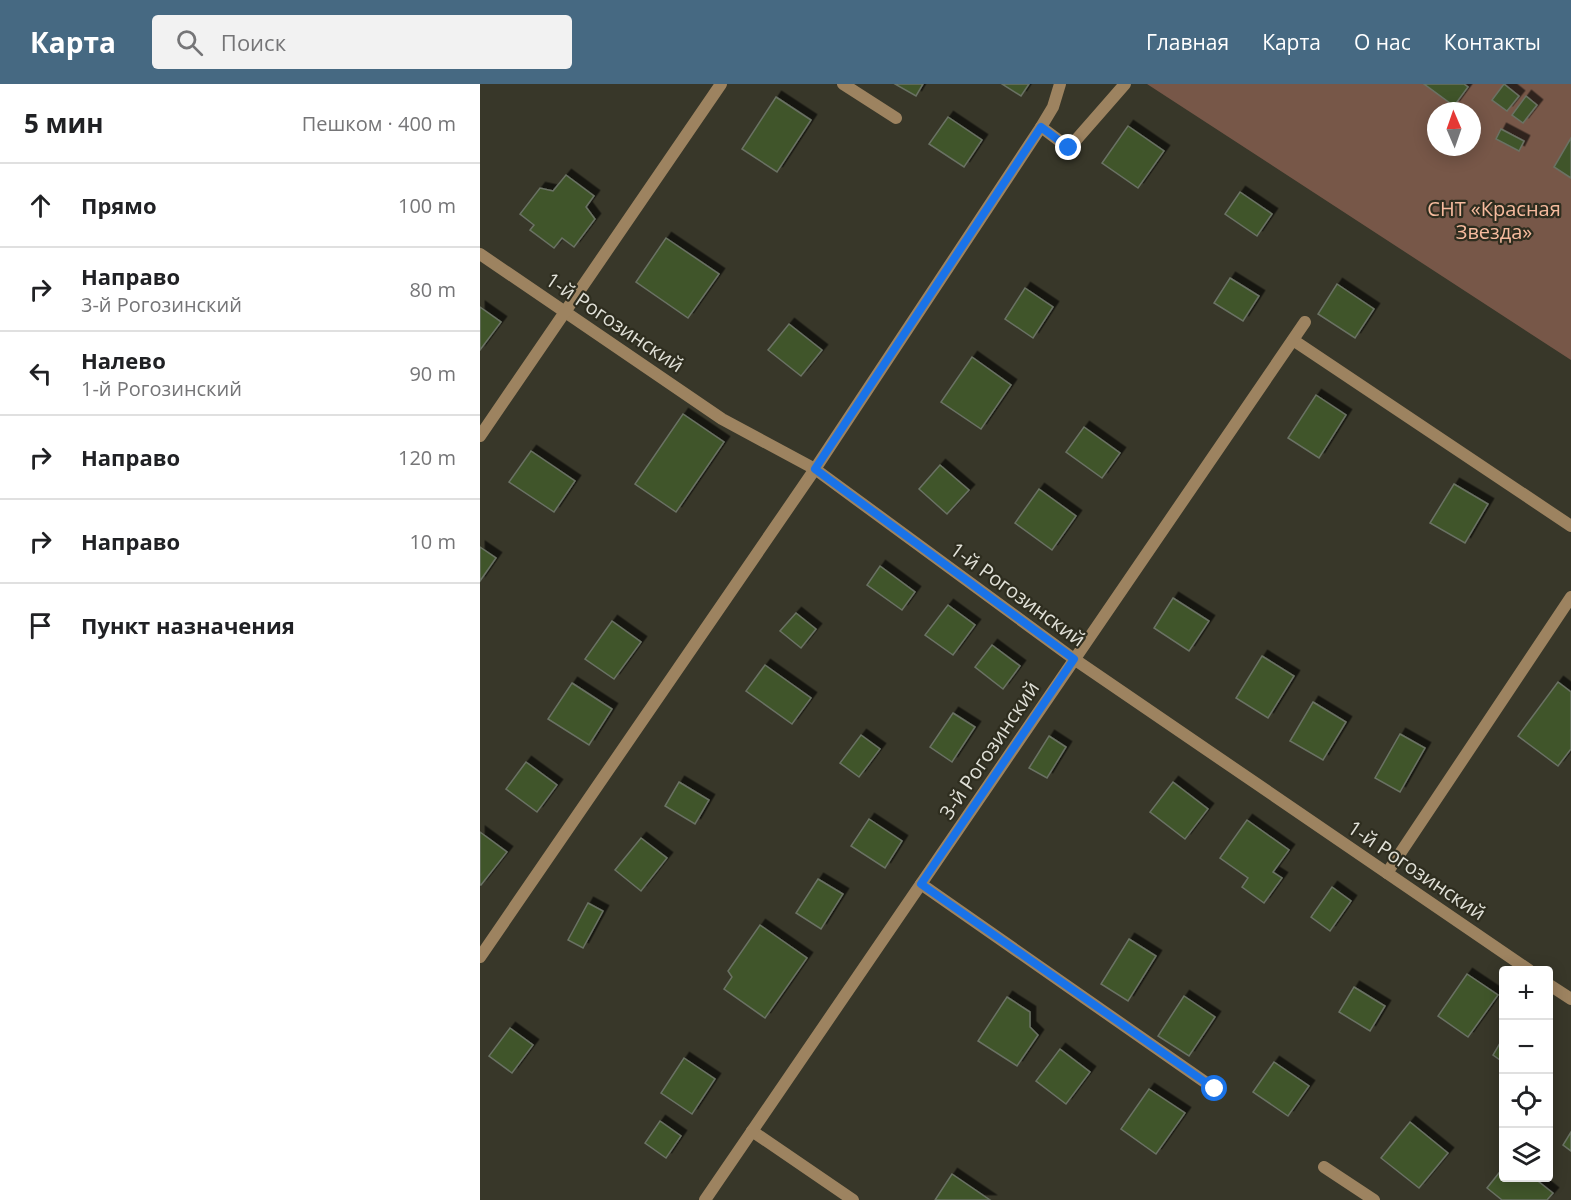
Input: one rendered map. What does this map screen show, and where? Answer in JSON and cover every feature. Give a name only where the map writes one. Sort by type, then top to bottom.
[{"type":"street","points":[[480,436],[721,84]]},
{"type":"street","points":[[843,84],[897,118]]},
{"type":"street","points":[[480,957],[815,469],[1041,127],[1053,106],[1059,84]]},
{"type":"street","points":[[1041,127],[1069,148],[1125,84]]},
{"type":"street","name":"1-й Рогозинский","points":[[480,254],[722,419],[815,469],[1074,659],[1523,966]]},
{"type":"street","name":"3-й Рогозинский","points":[[705,1200],[1305,322]]},
{"type":"street","points":[[1293,340],[1571,526]]},
{"type":"street","points":[[1386,873],[1571,597]]},
{"type":"street","points":[[921,884],[1215,1089]]},
{"type":"street","points":[[1553,987],[1571,999]]},
{"type":"street","points":[[752,1131],[853,1200]]},
{"type":"street","points":[[1324,1167],[1374,1200]]},
{"type":"green space","name":"СНТ «Красная Звезда»","points":[[1147,84],[1571,84],[1571,360]]},
{"type":"building","points":[[895,84],[923,84],[916,96]]},
{"type":"building","points":[[1002,84],[1029,84],[1021,96]]},
{"type":"building","points":[[1424,84],[1464,84],[1468,87],[1457,102],[1449,102]]},
{"type":"building","points":[[1504,84],[1519,96],[1507,111],[1492,100]]},
{"type":"building","points":[[1526,96],[1537,105],[1523,123],[1512,115]]},
{"type":"building","points":[[776,97],[811,120],[777,172],[742,149]]},
{"type":"building","points":[[948,117],[982,140],[964,167],[929,144]]},
{"type":"building","points":[[1128,126],[1164,151],[1138,188],[1102,163]]},
{"type":"building","points":[[1501,129],[1524,141],[1519,151],[1496,139]]},
{"type":"building","points":[[1571,138],[1571,178],[1554,167]]},
{"type":"building","points":[[566,175],[594,196],[586,207],[595,219],[574,247],[562,238],[554,248],[530,230],[534,225],[520,214],[540,188],[553,191]]},
{"type":"building","points":[[1240,192],[1272,214],[1257,236],[1225,214]]},
{"type":"building","points":[[666,238],[719,274],[688,318],[636,282]]},
{"type":"building","points":[[1230,278],[1259,296],[1243,321],[1214,303]]},
{"type":"building","points":[[1337,284],[1374,309],[1355,338],[1318,314]]},
{"type":"building","points":[[1025,288],[1053,307],[1033,338],[1005,319]]},
{"type":"building","points":[[480,307],[501,322],[480,350]]},
{"type":"building","points":[[789,324],[822,350],[801,376],[768,350]]},
{"type":"building","points":[[972,357],[1011,385],[981,429],[941,402]]},
{"type":"building","points":[[1316,395],[1346,415],[1319,458],[1288,438]]},
{"type":"building","points":[[683,414],[724,442],[676,512],[635,484]]},
{"type":"building","points":[[1084,427],[1120,453],[1102,478],[1066,452]]},
{"type":"building","points":[[531,451],[575,481],[554,512],[509,482]]},
{"type":"building","points":[[940,465],[969,490],[947,514],[919,489]]},
{"type":"building","points":[[1454,484],[1488,504],[1465,543],[1430,523]]},
{"type":"building","points":[[1039,489],[1076,516],[1052,550],[1015,523]]},
{"type":"building","points":[[480,547],[496,558],[480,581]]},
{"type":"building","points":[[880,566],[915,592],[902,610],[867,585]]},
{"type":"building","points":[[1173,598],[1209,621],[1189,651],[1154,628]]},
{"type":"building","points":[[948,605],[975,625],[953,655],[925,635]]},
{"type":"building","points":[[796,613],[816,629],[801,648],[780,631]]},
{"type":"building","points":[[612,621],[641,642],[614,679],[585,659]]},
{"type":"building","points":[[992,645],[1020,666],[1003,689],[975,667]]},
{"type":"building","points":[[1262,656],[1294,676],[1268,718],[1236,698]]},
{"type":"building","points":[[765,665],[811,698],[792,724],[746,691]]},
{"type":"building","points":[[1558,682],[1571,692],[1571,749],[1558,766],[1518,736]]},
{"type":"building","points":[[572,683],[612,709],[589,745],[548,719]]},
{"type":"building","points":[[1313,702],[1346,722],[1323,760],[1290,741]]},
{"type":"building","points":[[953,713],[975,727],[952,762],[930,747]]},
{"type":"building","points":[[1400,734],[1425,748],[1400,792],[1375,778]]},
{"type":"building","points":[[861,735],[880,749],[859,777],[840,763]]},
{"type":"building","points":[[1049,736],[1066,747],[1047,778],[1029,768]]},
{"type":"building","points":[[526,762],[557,785],[537,812],[506,789]]},
{"type":"building","points":[[679,782],[709,800],[695,824],[665,806]]},
{"type":"building","points":[[1173,782],[1208,809],[1185,839],[1150,812]]},
{"type":"building","points":[[869,819],[902,841],[885,868],[851,846]]},
{"type":"building","points":[[1247,820],[1289,850],[1273,872],[1282,878],[1264,903],[1242,887],[1248,878],[1220,858]]},
{"type":"building","points":[[480,832],[507,852],[481,885],[480,885]]},
{"type":"building","points":[[641,838],[667,858],[641,891],[615,870]]},
{"type":"building","points":[[818,879],[843,894],[821,929],[796,913]]},
{"type":"building","points":[[1332,887],[1351,901],[1330,931],[1311,917]]},
{"type":"building","points":[[588,903],[603,911],[583,948],[568,940]]},
{"type":"building","points":[[760,925],[807,958],[765,1018],[724,989],[732,977],[728,971]]},
{"type":"building","points":[[1129,939],[1156,956],[1128,1001],[1101,984]]},
{"type":"building","points":[[1467,974],[1498,995],[1468,1037],[1438,1016]]},
{"type":"building","points":[[1354,987],[1385,1006],[1370,1031],[1339,1012]]},
{"type":"building","points":[[1184,996],[1215,1017],[1189,1056],[1158,1036]]},
{"type":"building","points":[[1007,997],[1030,1012],[1030,1027],[1038,1035],[1017,1066],[978,1041]]},
{"type":"building","points":[[510,1028],[533,1045],[512,1073],[489,1056]]},
{"type":"building","points":[[1499,1045],[1499,1059],[1493,1055]]},
{"type":"building","points":[[1060,1049],[1090,1072],[1066,1104],[1036,1081]]},
{"type":"building","points":[[684,1058],[715,1079],[692,1114],[661,1093]]},
{"type":"building","points":[[1274,1062],[1309,1086],[1288,1116],[1253,1092]]},
{"type":"building","points":[[1149,1089],[1185,1113],[1156,1154],[1121,1129]]},
{"type":"building","points":[[660,1121],[681,1136],[666,1158],[645,1143]]},
{"type":"building","points":[[1410,1122],[1448,1153],[1419,1188],[1381,1158]]},
{"type":"building","points":[[1571,1132],[1571,1151],[1563,1145]]},
{"type":"building","points":[[1499,1173],[1499,1182],[1539,1182],[1553,1193],[1547,1200],[1502,1200],[1487,1188]]},
{"type":"building","points":[[952,1174],[990,1200],[935,1200]]},
{"type":"route","points":[[1069,148],[1041,127],[815,469],[1074,659],[921,884],[1215,1089]]}]
